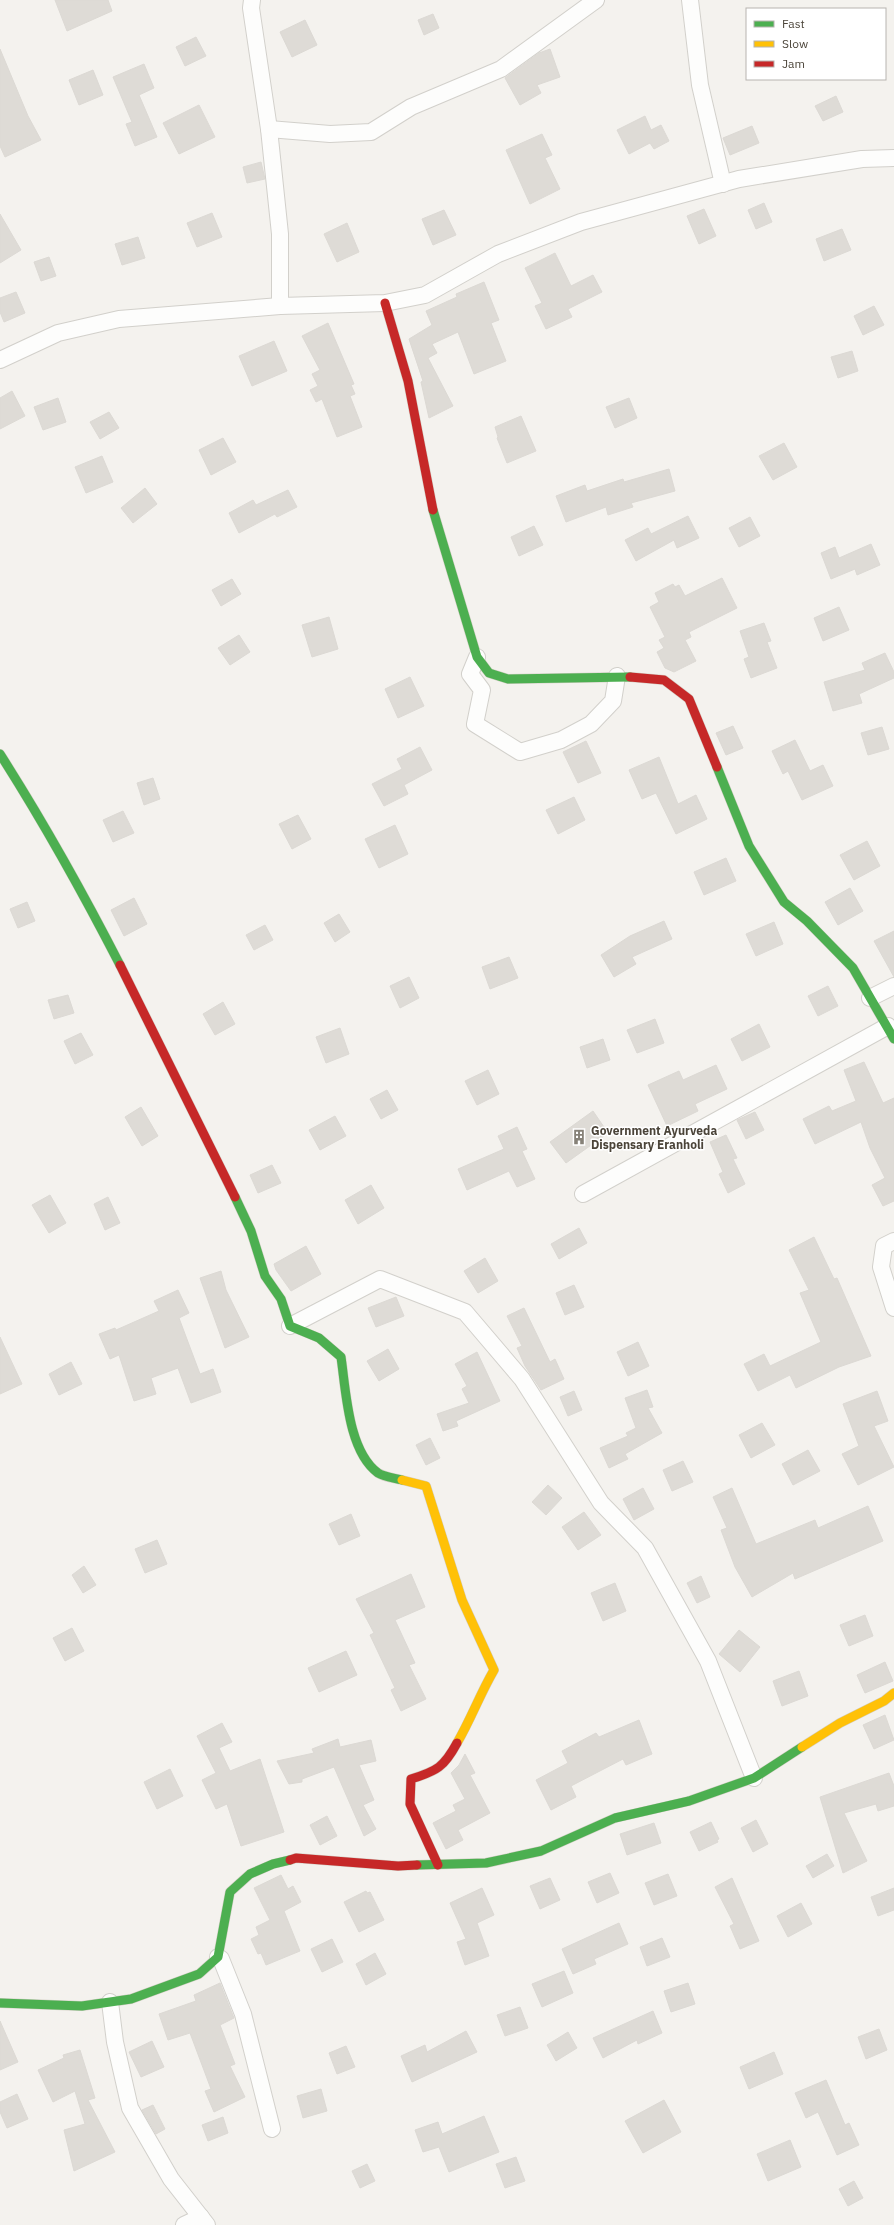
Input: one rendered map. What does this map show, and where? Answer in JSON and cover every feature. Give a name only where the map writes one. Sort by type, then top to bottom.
[{"type":"street","points":[[252,0],[252,15],[269,129],[280,234],[280,306]]},
{"type":"street","points":[[269,129],[330,134],[371,132],[411,107],[501,69],[596,0]]},
{"type":"street","points":[[690,0],[700,85],[723,184]]},
{"type":"street","points":[[0,360],[58,333],[119,319],[280,306],[384,303],[425,295],[498,254],[581,222],[723,184],[862,159],[894,158]]},
{"type":"street","points":[[384,303],[408,381],[431,503],[477,657],[489,673],[508,679],[617,676],[664,680],[689,699],[750,846],[784,902],[807,921],[854,968],[891,1033],[583,1194]]},
{"type":"street","points":[[477,657],[470,674],[482,690],[475,724],[520,752],[561,740],[592,724],[613,701],[617,676]]},
{"type":"street","points":[[0,754],[38,814],[82,891],[214,1152],[251,1231],[265,1276],[281,1299],[290,1326],[319,1338],[341,1357],[353,1432],[367,1461],[379,1474],[426,1486],[462,1600],[494,1670],[480,1693],[470,1721],[448,1759],[433,1772],[411,1779],[410,1804],[438,1865]]},
{"type":"street","points":[[870,998],[894,986]]},
{"type":"street","points":[[894,1241],[884,1246],[881,1267],[894,1308]]},
{"type":"street","points":[[290,1326],[380,1279],[465,1312],[522,1380],[601,1503],[645,1548],[708,1661],[754,1778]]},
{"type":"street","points":[[0,2003],[82,2006],[131,1999],[199,1974],[218,1957],[230,1892],[250,1874],[273,1864],[296,1858],[398,1866],[486,1863],[541,1851],[615,1818],[689,1801],[754,1778],[840,1723],[884,1701],[894,1692]]},
{"type":"street","points":[[218,1957],[221,1959],[243,2014],[272,2129]]},
{"type":"street","points":[[110,2002],[115,2042],[130,2108],[171,2180],[204,2221],[184,2225]]},
{"type":"building","points":[[55,0],[108,0],[112,11],[67,31]]},
{"type":"building","points":[[433,14],[439,28],[424,35],[418,20]]},
{"type":"building","points":[[305,20],[317,45],[292,57],[280,32]]},
{"type":"building","points":[[196,37],[206,56],[185,66],[176,47]]},
{"type":"building","points":[[0,49],[28,116],[41,140],[5,157],[0,146]]},
{"type":"building","points":[[550,49],[560,77],[537,85],[541,93],[520,105],[505,78],[539,53]]},
{"type":"building","points":[[144,64],[154,88],[139,95],[157,137],[135,146],[126,124],[132,122],[113,77]]},
{"type":"building","points":[[93,70],[103,95],[79,105],[69,80]]},
{"type":"building","points":[[836,96],[843,112],[823,121],[815,106]]},
{"type":"building","points":[[199,105],[215,137],[179,154],[163,123]]},
{"type":"building","points":[[645,116],[651,130],[661,125],[669,141],[654,149],[650,143],[629,154],[617,130]]},
{"type":"building","points":[[752,126],[759,143],[730,155],[723,138]]},
{"type":"building","points":[[542,134],[552,155],[545,158],[560,189],[530,204],[506,150]]},
{"type":"building","points":[[261,162],[265,179],[247,183],[243,167]]},
{"type":"building","points":[[764,203],[772,222],[756,229],[748,210]]},
{"type":"building","points":[[704,209],[716,236],[699,244],[687,216]]},
{"type":"building","points":[[444,210],[456,235],[433,245],[422,219]]},
{"type":"building","points":[[212,213],[222,237],[197,247],[187,223]]},
{"type":"building","points":[[0,214],[21,250],[0,263]]},
{"type":"building","points":[[347,223],[359,252],[337,262],[324,234]]},
{"type":"building","points":[[842,229],[851,250],[824,261],[816,239]]},
{"type":"building","points":[[138,237],[145,258],[122,265],[115,244]]},
{"type":"building","points":[[555,253],[571,286],[593,275],[602,292],[568,309],[572,317],[546,329],[535,306],[542,303],[525,268]]},
{"type":"building","points":[[49,257],[56,276],[41,281],[34,262]]},
{"type":"building","points":[[484,282],[499,320],[491,323],[506,361],[474,374],[458,332],[432,344],[437,353],[428,358],[453,406],[429,418],[421,382],[423,381],[409,339],[432,325],[426,311],[457,297],[456,294]]},
{"type":"building","points":[[16,292],[25,313],[4,322],[0,312],[0,298]]},
{"type":"building","points":[[874,306],[884,325],[863,335],[854,316]]},
{"type":"building","points":[[328,323],[354,384],[351,385],[355,394],[350,396],[362,427],[337,437],[322,399],[316,402],[310,390],[318,386],[312,374],[320,370],[302,336]]},
{"type":"building","points":[[274,341],[287,371],[252,386],[239,356]]},
{"type":"building","points":[[852,351],[858,371],[838,378],[831,357]]},
{"type":"building","points":[[12,391],[25,416],[0,429],[0,398]]},
{"type":"building","points":[[58,398],[66,422],[43,430],[34,407]]},
{"type":"building","points":[[629,398],[637,418],[615,428],[606,407]]},
{"type":"building","points":[[109,412],[119,428],[100,439],[90,422]]},
{"type":"building","points":[[521,416],[536,451],[507,463],[497,438],[495,427]]},
{"type":"building","points":[[223,438],[236,462],[211,475],[199,450]]},
{"type":"building","points":[[784,443],[797,467],[773,480],[759,456]]},
{"type":"building","points":[[102,456],[113,482],[86,493],[75,467]]},
{"type":"building","points":[[669,469],[675,491],[631,503],[633,507],[608,515],[606,507],[566,522],[556,496],[585,485],[587,491],[623,479],[624,482]]},
{"type":"building","points":[[145,488],[157,504],[133,523],[121,508]]},
{"type":"building","points":[[288,490],[297,507],[277,517],[275,514],[239,533],[229,513],[253,500],[256,505]]},
{"type":"building","points":[[688,516],[699,538],[677,548],[674,540],[636,561],[625,540],[648,528],[651,534]]},
{"type":"building","points":[[750,517],[760,536],[739,547],[729,528]]},
{"type":"building","points":[[534,526],[543,545],[519,556],[511,537]]},
{"type":"building","points":[[871,544],[880,565],[857,575],[855,569],[831,579],[821,553],[835,547],[839,558]]},
{"type":"building","points":[[722,578],[737,608],[689,632],[691,637],[685,640],[696,661],[674,672],[665,668],[657,652],[664,648],[659,640],[665,637],[650,607],[659,602],[655,593],[673,584],[675,587],[679,585],[685,596]]},
{"type":"building","points":[[232,579],[241,594],[221,606],[212,590]]},
{"type":"building","points":[[839,607],[849,630],[823,641],[814,618]]},
{"type":"building","points":[[329,617],[338,649],[312,657],[302,625]]},
{"type":"building","points":[[764,623],[771,641],[767,642],[777,668],[751,678],[744,659],[749,657],[740,631]]},
{"type":"building","points":[[239,635],[250,652],[230,665],[218,648]]},
{"type":"building","points":[[885,653],[894,672],[894,678],[859,694],[862,703],[833,711],[824,682],[865,670],[862,663]]},
{"type":"building","points":[[410,677],[424,706],[398,718],[385,689]]},
{"type":"building","points":[[733,726],[743,748],[726,755],[716,733]]},
{"type":"building","points":[[882,727],[889,749],[868,755],[861,733]]},
{"type":"building","points":[[795,740],[810,771],[823,765],[833,786],[802,800],[788,771],[783,774],[772,751]]},
{"type":"building","points":[[586,741],[601,773],[578,783],[563,752]]},
{"type":"building","points":[[420,747],[432,770],[404,785],[408,794],[384,806],[372,784],[402,769],[397,759]]},
{"type":"building","points":[[659,757],[678,804],[696,795],[707,819],[676,834],[656,793],[642,799],[629,770]]},
{"type":"building","points":[[153,778],[160,799],[144,805],[137,783]]},
{"type":"building","points":[[574,797],[585,820],[558,834],[546,810]]},
{"type":"building","points":[[123,811],[134,833],[113,842],[103,820]]},
{"type":"building","points":[[298,815],[311,839],[292,849],[279,824]]},
{"type":"building","points":[[395,825],[408,854],[379,868],[365,839]]},
{"type":"building","points":[[867,841],[880,866],[854,880],[840,855]]},
{"type":"building","points":[[726,858],[736,881],[704,895],[694,872]]},
{"type":"building","points":[[850,888],[863,911],[838,925],[825,902]]},
{"type":"building","points":[[134,898],[147,924],[124,936],[111,910]]},
{"type":"building","points":[[27,902],[35,921],[18,928],[10,909]]},
{"type":"building","points":[[339,914],[350,932],[335,942],[324,923]]},
{"type":"building","points":[[664,921],[672,939],[632,957],[636,964],[614,977],[601,955],[630,936]]},
{"type":"building","points":[[774,922],[783,944],[756,956],[746,934]]},
{"type":"building","points":[[265,925],[273,940],[254,950],[246,935]]},
{"type":"building","points":[[894,931],[894,977],[874,941]]},
{"type":"building","points":[[509,957],[518,978],[490,989],[482,967]]},
{"type":"building","points":[[409,977],[419,998],[400,1008],[390,986]]},
{"type":"building","points":[[828,986],[838,1006],[818,1016],[808,996]]},
{"type":"building","points":[[68,995],[74,1013],[54,1019],[48,1000]]},
{"type":"building","points":[[223,1002],[235,1024],[215,1035],[203,1014]]},
{"type":"building","points":[[655,1019],[664,1043],[637,1053],[627,1030]]},
{"type":"building","points":[[759,1024],[770,1047],[742,1061],[731,1039]]},
{"type":"building","points":[[340,1028],[349,1054],[326,1063],[316,1037]]},
{"type":"building","points":[[81,1033],[93,1055],[75,1064],[64,1041]]},
{"type":"building","points":[[603,1039],[610,1060],[587,1068],[580,1047]]},
{"type":"building","points":[[864,1062],[883,1103],[894,1098],[894,1201],[883,1206],[872,1185],[885,1178],[870,1148],[861,1122],[815,1144],[803,1119],[829,1106],[832,1111],[856,1101],[844,1070]]},
{"type":"building","points":[[716,1065],[727,1089],[695,1104],[698,1111],[667,1126],[648,1085],[679,1071],[683,1080]]},
{"type":"building","points":[[488,1070],[499,1094],[477,1105],[465,1081]]},
{"type":"building","points":[[387,1090],[398,1110],[381,1119],[370,1099]]},
{"type":"building","points":[[141,1107],[158,1136],[142,1146],[125,1117]]},
{"type":"building","name":"Government Ayurveda Dispensary Eranholi","points":[[593,1111],[608,1133],[566,1163],[550,1142]]},
{"type":"building","points":[[755,1112],[764,1130],[746,1139],[737,1120]]},
{"type":"building","points":[[335,1116],[346,1136],[320,1150],[309,1130]]},
{"type":"building","points":[[517,1127],[527,1149],[522,1151],[535,1179],[517,1187],[509,1171],[467,1190],[458,1169],[504,1149],[498,1136]]},
{"type":"building","points":[[726,1135],[737,1158],[733,1159],[745,1184],[728,1193],[719,1174],[723,1172],[710,1142]]},
{"type":"building","points":[[272,1165],[281,1183],[258,1193],[250,1175]]},
{"type":"building","points":[[371,1185],[384,1208],[358,1224],[345,1200]]},
{"type":"building","points":[[50,1195],[66,1223],[49,1233],[32,1205]]},
{"type":"building","points":[[108,1197],[120,1223],[105,1230],[94,1204]]},
{"type":"building","points":[[579,1228],[587,1243],[559,1259],[551,1244]]},
{"type":"building","points":[[814,1237],[834,1279],[837,1278],[871,1356],[839,1367],[796,1388],[790,1375],[758,1391],[744,1364],[764,1354],[770,1366],[821,1342],[800,1293],[809,1290],[789,1250]]},
{"type":"building","points":[[306,1246],[321,1274],[291,1291],[276,1270],[274,1264]]},
{"type":"building","points":[[485,1258],[498,1281],[478,1293],[464,1271]]},
{"type":"building","points":[[221,1271],[226,1290],[249,1337],[225,1348],[200,1278]]},
{"type":"building","points":[[574,1285],[584,1307],[565,1315],[556,1293]]},
{"type":"building","points":[[178,1290],[189,1313],[179,1318],[200,1374],[213,1369],[221,1392],[191,1403],[178,1368],[151,1378],[156,1394],[134,1401],[119,1355],[110,1359],[99,1334],[115,1328],[116,1330],[159,1311],[154,1301]]},
{"type":"building","points":[[396,1297],[404,1316],[376,1327],[368,1308]]},
{"type":"building","points":[[524,1308],[550,1362],[555,1359],[564,1379],[541,1390],[525,1366],[517,1348],[522,1346],[507,1316]]},
{"type":"building","points":[[0,1337],[22,1384],[0,1394]]},
{"type":"building","points":[[638,1342],[649,1366],[628,1376],[617,1352]]},
{"type":"building","points":[[388,1349],[399,1369],[379,1381],[367,1361]]},
{"type":"building","points":[[477,1352],[500,1401],[456,1421],[458,1426],[443,1431],[437,1414],[469,1403],[462,1389],[467,1386],[455,1364]]},
{"type":"building","points":[[71,1362],[82,1384],[59,1395],[49,1374]]},
{"type":"building","points":[[647,1390],[653,1407],[648,1408],[662,1433],[625,1454],[628,1459],[609,1468],[600,1448],[628,1436],[626,1433],[636,1428],[625,1398]]},
{"type":"building","points":[[574,1391],[582,1410],[568,1416],[560,1397]]},
{"type":"building","points":[[877,1391],[888,1421],[874,1426],[894,1467],[858,1485],[842,1454],[859,1446],[843,1404]]},
{"type":"building","points":[[762,1423],[775,1445],[751,1458],[739,1435]]},
{"type":"building","points":[[430,1438],[440,1458],[426,1465],[416,1445]]},
{"type":"building","points":[[808,1450],[820,1471],[793,1485],[782,1464]]},
{"type":"building","points":[[683,1461],[693,1482],[672,1491],[663,1470]]},
{"type":"building","points":[[548,1485],[562,1498],[546,1515],[532,1502]]},
{"type":"building","points":[[643,1488],[654,1509],[634,1520],[623,1499]]},
{"type":"building","points":[[732,1488],[756,1544],[815,1520],[818,1528],[868,1506],[883,1541],[795,1579],[793,1573],[752,1597],[735,1567],[721,1530],[727,1528],[713,1497]]},
{"type":"building","points":[[584,1512],[601,1535],[578,1550],[562,1527]]},
{"type":"building","points":[[351,1514],[360,1536],[339,1545],[329,1524]]},
{"type":"building","points":[[157,1540],[167,1564],[145,1573],[135,1549]]},
{"type":"building","points":[[84,1566],[96,1585],[83,1593],[72,1575]]},
{"type":"building","points":[[411,1574],[425,1607],[395,1620],[415,1663],[409,1665],[426,1699],[401,1711],[391,1690],[395,1688],[370,1635],[374,1633],[356,1599]]},
{"type":"building","points":[[701,1576],[710,1597],[697,1603],[687,1583]]},
{"type":"building","points":[[615,1583],[626,1611],[603,1621],[591,1593]]},
{"type":"building","points":[[865,1615],[873,1636],[849,1646],[840,1625]]},
{"type":"building","points":[[72,1628],[84,1651],[65,1661],[53,1638]]},
{"type":"building","points":[[739,1630],[760,1647],[740,1672],[719,1654]]},
{"type":"building","points":[[346,1651],[357,1675],[319,1692],[308,1668]]},
{"type":"building","points":[[885,1662],[893,1681],[865,1693],[857,1675]]},
{"type":"building","points":[[799,1671],[808,1696],[782,1706],[773,1681]]},
{"type":"building","points":[[885,1715],[894,1740],[874,1749],[863,1725]]},
{"type":"building","points":[[639,1720],[652,1754],[626,1765],[623,1759],[571,1786],[576,1797],[551,1810],[536,1780],[568,1763],[562,1751],[596,1733],[599,1737]]},
{"type":"building","points":[[222,1723],[232,1742],[219,1748],[230,1771],[260,1759],[284,1832],[241,1846],[227,1804],[216,1809],[202,1780],[216,1773],[197,1736]]},
{"type":"building","points":[[338,1739],[340,1747],[371,1740],[376,1761],[359,1765],[374,1800],[363,1805],[376,1829],[364,1836],[334,1767],[302,1779],[302,1782],[289,1784],[277,1761],[314,1753],[312,1749]]},
{"type":"building","points":[[465,1754],[475,1773],[470,1775],[490,1813],[458,1830],[463,1840],[446,1849],[433,1823],[456,1811],[453,1805],[465,1799],[451,1773],[459,1765]]},
{"type":"building","points":[[170,1769],[183,1796],[157,1809],[144,1782]]},
{"type":"building","points":[[889,1773],[894,1786],[894,1806],[878,1811],[876,1804],[844,1813],[867,1861],[843,1873],[820,1797]]},
{"type":"building","points":[[327,1816],[337,1836],[320,1845],[310,1825]]},
{"type":"building","points":[[756,1820],[768,1844],[753,1852],[741,1828]]},
{"type":"building","points":[[711,1822],[719,1839],[717,1840],[718,1842],[699,1851],[690,1832]]},
{"type":"building","points":[[654,1823],[661,1843],[627,1855],[620,1834]]},
{"type":"building","points":[[827,1854],[834,1866],[813,1878],[806,1866]]},
{"type":"building","points":[[610,1873],[619,1893],[597,1903],[588,1882]]},
{"type":"building","points":[[668,1874],[677,1896],[654,1905],[645,1883]]},
{"type":"building","points":[[281,1875],[288,1889],[293,1886],[301,1902],[284,1911],[300,1951],[266,1965],[261,1953],[258,1954],[251,1939],[259,1935],[256,1927],[270,1920],[254,1888]]},
{"type":"building","points":[[550,1878],[560,1900],[540,1909],[530,1886]]},
{"type":"building","points":[[732,1878],[759,1941],[740,1949],[730,1926],[734,1924],[715,1887]]},
{"type":"building","points":[[482,1888],[494,1915],[477,1923],[489,1956],[465,1965],[457,1942],[466,1939],[450,1903]]},
{"type":"building","points":[[894,1888],[894,1910],[878,1916],[871,1897]]},
{"type":"building","points":[[366,1891],[367,1893],[370,1892],[384,1920],[359,1932],[344,1902]]},
{"type":"building","points":[[801,1903],[812,1924],[788,1937],[777,1916]]},
{"type":"building","points":[[619,1923],[628,1944],[594,1959],[596,1964],[573,1974],[562,1949]]},
{"type":"building","points":[[662,1938],[670,1957],[647,1966],[640,1947]]},
{"type":"building","points":[[332,1939],[343,1962],[322,1972],[311,1949]]},
{"type":"building","points":[[375,1953],[386,1974],[366,1985],[356,1964]]},
{"type":"building","points":[[564,1971],[573,1993],[542,2007],[532,1984]]},
{"type":"building","points":[[220,1983],[234,2018],[220,2025],[235,2064],[230,2066],[245,2097],[214,2112],[205,2091],[211,2089],[190,2033],[168,2040],[159,2014],[196,2001],[194,1995]]},
{"type":"building","points":[[688,1983],[695,2004],[671,2012],[664,1991]]},
{"type":"building","points":[[520,2007],[528,2028],[505,2036],[497,2015]]},
{"type":"building","points":[[653,2011],[662,2033],[638,2044],[637,2040],[603,2058],[593,2038]]},
{"type":"building","points":[[0,2021],[18,2062],[0,2070]]},
{"type":"building","points":[[879,2029],[887,2050],[866,2059],[858,2037]]},
{"type":"building","points":[[466,2031],[477,2052],[412,2082],[401,2056],[425,2045],[427,2052]]},
{"type":"building","points":[[568,2032],[577,2048],[556,2061],[547,2045]]},
{"type":"building","points":[[152,2041],[164,2067],[141,2077],[129,2052]]},
{"type":"building","points":[[346,2046],[355,2067],[337,2074],[329,2053]]},
{"type":"building","points":[[80,2050],[95,2098],[88,2100],[115,2152],[74,2171],[64,2130],[85,2124],[75,2091],[53,2102],[38,2070],[64,2058],[63,2055]]},
{"type":"building","points":[[774,2052],[783,2074],[749,2089],[740,2067]]},
{"type":"building","points":[[826,2080],[845,2125],[849,2123],[859,2145],[837,2155],[818,2112],[806,2118],[795,2093]]},
{"type":"building","points":[[321,2089],[327,2111],[303,2118],[297,2096]]},
{"type":"building","points":[[17,2094],[28,2119],[7,2128],[0,2112],[0,2102]]},
{"type":"building","points":[[664,2100],[681,2132],[643,2153],[625,2121]]},
{"type":"building","points":[[153,2105],[165,2129],[156,2134],[142,2110]]},
{"type":"building","points":[[484,2116],[499,2152],[449,2172],[439,2147],[423,2152],[415,2130],[438,2122],[442,2134]]},
{"type":"building","points":[[223,2117],[228,2133],[208,2141],[202,2125]]},
{"type":"building","points":[[790,2140],[801,2167],[768,2181],[757,2154]]},
{"type":"building","points":[[516,2157],[525,2181],[505,2188],[496,2164]]},
{"type":"building","points":[[367,2164],[375,2181],[360,2188],[352,2171]]},
{"type":"building","points":[[854,2181],[863,2198],[848,2206],[839,2189]]},
{"type":"traffic: fast","points":[[433,510],[477,657],[489,673],[508,679],[630,677]]},
{"type":"traffic: fast","points":[[0,754],[63,858],[120,965]]},
{"type":"traffic: fast","points":[[717,767],[749,846],[784,902],[807,921],[853,968],[894,1039]]},
{"type":"traffic: fast","points":[[235,1197],[251,1231],[265,1276],[281,1299],[290,1326],[319,1338],[341,1357],[350,1420],[354,1436],[360,1450],[368,1463],[378,1473],[402,1480]]},
{"type":"traffic: fast","points":[[417,1865],[486,1863],[541,1851],[615,1818],[689,1801],[754,1778],[802,1747]]},
{"type":"traffic: fast","points":[[0,2003],[82,2006],[131,1999],[199,1974],[218,1957],[230,1892],[250,1874],[273,1864],[290,1860]]},
{"type":"traffic: slow","points":[[402,1480],[426,1486],[462,1600],[494,1670],[457,1743]]},
{"type":"traffic: slow","points":[[802,1747],[840,1723],[884,1701],[894,1693]]},
{"type":"traffic: jam","points":[[385,303],[408,381],[433,510]]},
{"type":"traffic: jam","points":[[630,677],[664,680],[689,699],[717,767]]},
{"type":"traffic: jam","points":[[120,965],[235,1197]]},
{"type":"traffic: jam","points":[[438,1865],[410,1804],[411,1779],[439,1767],[448,1758],[457,1743]]},
{"type":"traffic: jam","points":[[290,1860],[296,1858],[398,1866],[417,1865]]},
{"type":"place","name":"Government Ayurveda Dispensary Eranholi","points":[[579,1137]]}]
